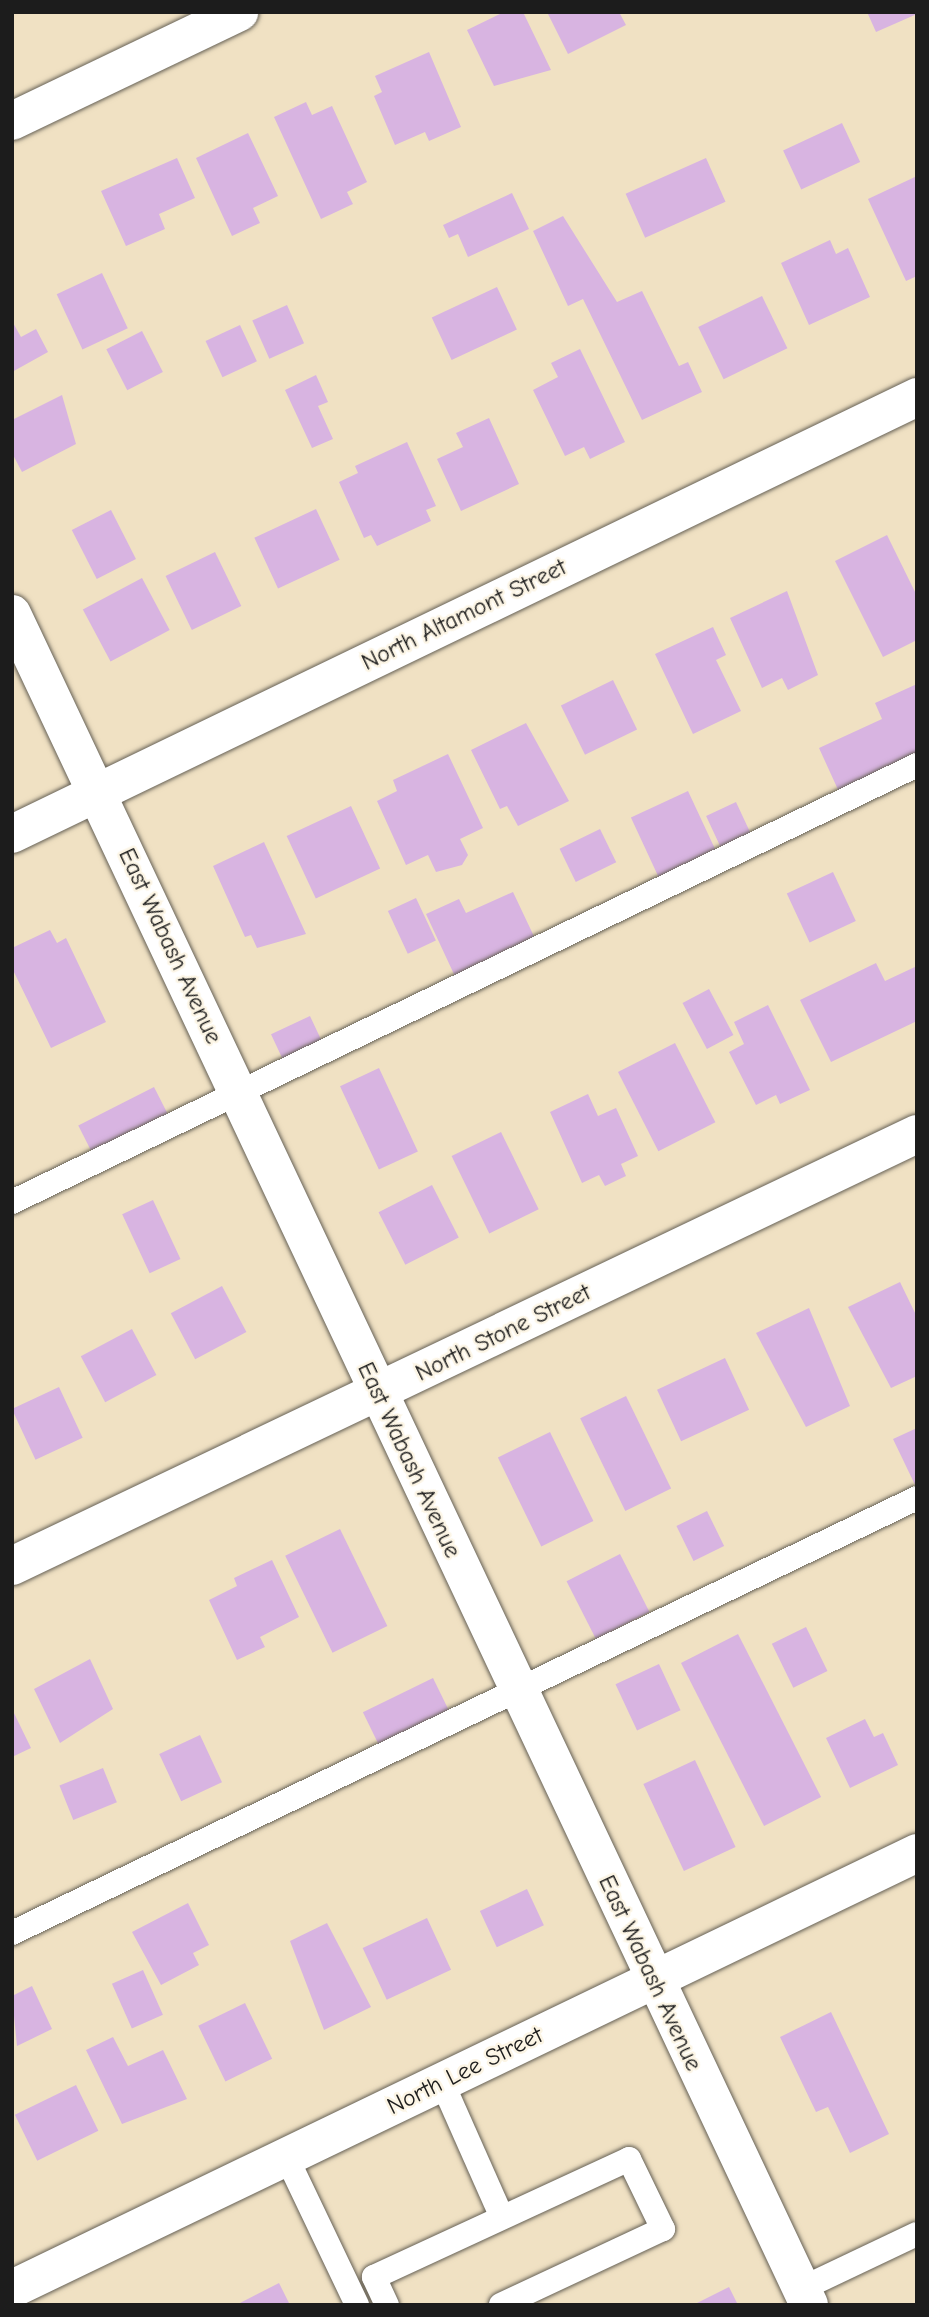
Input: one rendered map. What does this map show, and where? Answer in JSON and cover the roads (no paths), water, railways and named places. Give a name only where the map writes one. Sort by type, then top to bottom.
[{"type":"street","points":[[12,121],[239,12]]},
{"type":"street","name":"North Altamont Street","points":[[12,834],[917,397]]},
{"type":"street","name":"East Wabash Avenue","points":[[12,614],[98,792],[653,1981],[805,2297]]},
{"type":"street","name":"North Stone Street","points":[[12,1566],[917,1134]]},
{"type":"street","name":"North Lee Street","points":[[12,2289],[917,1853]]},
{"type":"lane","points":[[12,1202],[917,765]]},
{"type":"lane","points":[[12,1933],[917,1498]]},
{"type":"lane","points":[[442,2082],[501,2215]]},
{"type":"lane","points":[[286,2156],[357,2305]]},
{"type":"lane","points":[[387,2305],[374,2277],[501,2215],[629,2159],[663,2229],[501,2305]]},
{"type":"lane","points":[[805,2297],[917,2234]]}]
